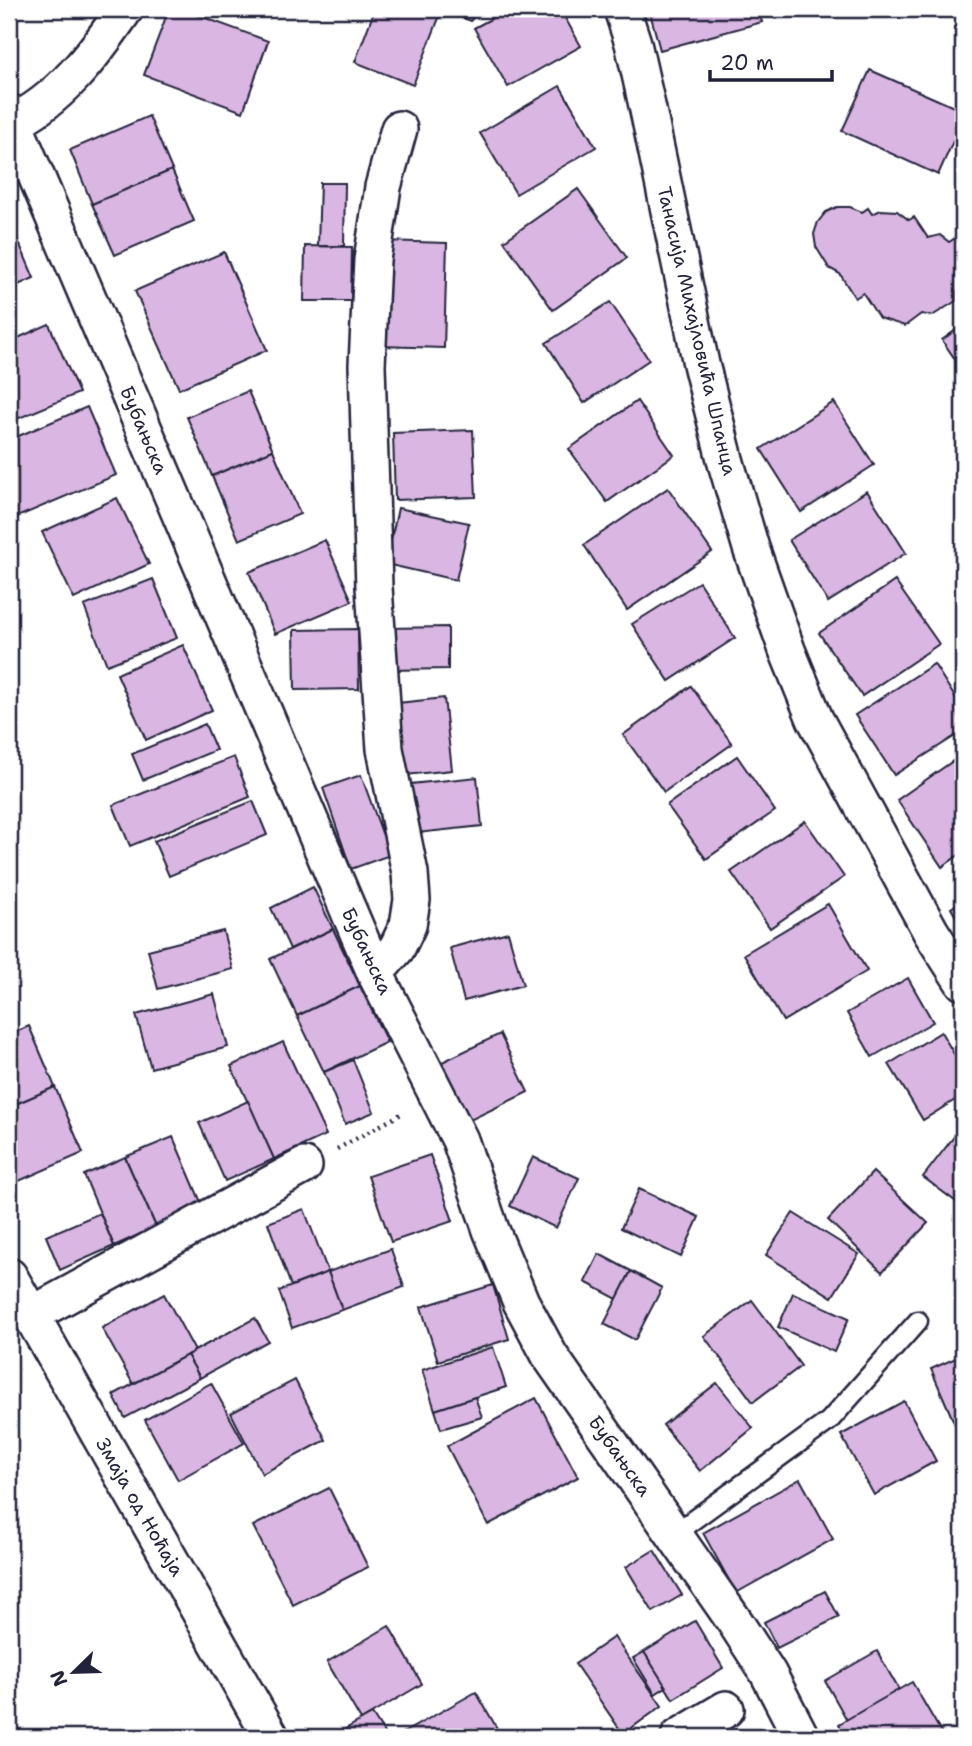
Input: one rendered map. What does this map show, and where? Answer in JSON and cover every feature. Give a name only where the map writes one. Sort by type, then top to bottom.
[{"type":"street","points":[[10,119],[36,109],[67,82],[99,46],[125,9]]},
{"type":"street","name":"Танасија Михајловића Шпанца","points":[[622,9],[633,43],[648,110],[701,364],[726,463],[760,574],[815,719],[931,932],[963,982]]},
{"type":"street","name":"Бубањска","points":[[10,119],[375,973],[460,1140],[491,1230],[521,1302],[550,1356],[768,1673],[801,1737]]},
{"type":"street","points":[[375,973],[397,948],[408,925],[412,900],[410,873],[385,749],[374,587],[367,365],[372,260],[383,187],[399,129]]},
{"type":"street","points":[[31,1315],[303,1166]]},
{"type":"street","name":"Змаја од Ноћаја","points":[[9,1276],[271,1737]]},
{"type":"street","points":[[679,1737],[726,1709]]},
{"type":"lane","points":[[674,1534],[829,1421],[918,1321]]},
{"type":"path","points":[[303,1166],[438,1095]]},
{"type":"building","points":[[169,9],[181,9],[268,41],[243,112],[144,75]]},
{"type":"building","points":[[375,9],[442,10],[413,85],[355,62]]},
{"type":"building","points":[[439,9],[476,9],[471,21]]},
{"type":"building","points":[[509,9],[560,9],[581,46],[508,87],[474,28]]},
{"type":"building","points":[[649,9],[758,9],[762,22],[660,50]]},
{"type":"building","points":[[870,70],[963,111],[963,119],[938,175],[842,131]]},
{"type":"building","points":[[560,86],[596,147],[516,194],[480,133]]},
{"type":"building","points":[[149,116],[172,170],[92,204],[70,150]]},
{"type":"building","points":[[172,170],[194,221],[115,255],[92,204]]},
{"type":"building","points":[[320,183],[345,183],[344,246],[318,246]]},
{"type":"building","points":[[578,189],[627,258],[553,310],[504,241]]},
{"type":"building","points":[[837,207],[850,207],[862,212],[868,208],[872,214],[881,210],[897,211],[909,220],[914,217],[928,238],[940,235],[949,242],[963,233],[963,287],[957,291],[956,301],[932,316],[921,314],[905,326],[879,318],[863,293],[855,298],[840,274],[829,268],[816,247],[814,234],[818,222],[826,212]]},
{"type":"building","points":[[9,219],[34,278],[9,289]]},
{"type":"building","points":[[383,241],[447,243],[444,348],[380,346]]},
{"type":"building","points":[[305,246],[352,247],[351,301],[304,301]]},
{"type":"building","points":[[224,252],[267,350],[179,389],[135,291]]},
{"type":"building","points":[[610,302],[649,360],[584,403],[546,343]]},
{"type":"building","points":[[49,324],[79,393],[12,421],[9,413],[9,342]]},
{"type":"building","points":[[963,325],[963,371],[942,340]]},
{"type":"building","points":[[248,391],[273,450],[212,476],[187,417]]},
{"type":"building","points":[[637,401],[674,455],[607,502],[569,449]]},
{"type":"building","points":[[834,402],[874,465],[801,512],[761,449]]},
{"type":"building","points":[[87,407],[116,475],[10,520],[9,440]]},
{"type":"building","points":[[473,430],[476,497],[395,500],[393,433]]},
{"type":"building","points":[[273,450],[300,514],[239,540],[212,476]]},
{"type":"building","points":[[668,488],[712,552],[627,610],[584,545]]},
{"type":"building","points":[[867,491],[906,553],[828,602],[789,540]]},
{"type":"building","points":[[117,498],[149,564],[74,599],[42,532]]},
{"type":"building","points":[[398,508],[469,523],[456,580],[386,564]]},
{"type":"building","points":[[325,540],[352,601],[275,634],[249,572]]},
{"type":"building","points":[[153,579],[177,638],[107,665],[84,606]]},
{"type":"building","points":[[895,581],[939,644],[862,696],[819,633]]},
{"type":"building","points":[[699,582],[735,638],[669,681],[632,624]]},
{"type":"building","points":[[448,627],[448,669],[388,670],[387,628]]},
{"type":"building","points":[[358,629],[359,689],[295,690],[294,630]]},
{"type":"building","points":[[183,645],[212,710],[146,740],[117,674]]},
{"type":"building","points":[[934,664],[963,710],[963,731],[894,775],[855,715]]},
{"type":"building","points":[[691,686],[732,744],[664,792],[623,735]]},
{"type":"building","points":[[444,698],[452,770],[406,775],[398,703]]},
{"type":"building","points":[[205,724],[216,750],[143,780],[132,754]]},
{"type":"building","points":[[963,754],[963,852],[942,867],[897,800]]},
{"type":"building","points":[[737,756],[775,811],[706,859],[667,805]]},
{"type":"building","points":[[234,757],[250,797],[130,846],[113,805]]},
{"type":"building","points":[[361,775],[390,855],[351,869],[323,788]]},
{"type":"building","points":[[477,777],[482,826],[417,833],[411,784]]},
{"type":"building","points":[[253,801],[267,835],[169,876],[154,841]]},
{"type":"building","points":[[805,821],[844,877],[770,928],[731,872]]},
{"type":"building","points":[[313,887],[333,929],[290,949],[271,908]]},
{"type":"building","points":[[963,900],[963,929],[951,908]]},
{"type":"building","points":[[828,904],[867,971],[783,1021],[744,954]]},
{"type":"building","points":[[333,929],[360,986],[297,1016],[270,959]]},
{"type":"building","points":[[223,931],[233,969],[158,989],[148,950]]},
{"type":"building","points":[[508,932],[523,985],[464,1001],[450,948]]},
{"type":"building","points":[[908,978],[933,1022],[872,1057],[847,1013]]},
{"type":"building","points":[[360,986],[387,1042],[324,1072],[297,1016]]},
{"type":"building","points":[[214,994],[228,1047],[151,1068],[136,1015]]},
{"type":"building","points":[[29,1026],[55,1087],[9,1107],[9,1035]]},
{"type":"building","points":[[941,1032],[963,1069],[963,1095],[923,1120],[889,1064]]},
{"type":"building","points":[[500,1034],[528,1092],[466,1122],[438,1064]]},
{"type":"building","points":[[283,1042],[326,1135],[274,1159],[231,1066]]},
{"type":"building","points":[[353,1060],[374,1112],[345,1124],[324,1072]]},
{"type":"building","points":[[55,1087],[83,1153],[12,1184],[9,1178],[9,1107]]},
{"type":"building","points":[[248,1101],[274,1159],[225,1181],[199,1123]]},
{"type":"building","points":[[963,1125],[963,1207],[923,1177]]},
{"type":"building","points":[[173,1137],[203,1207],[156,1227],[125,1157]]},
{"type":"building","points":[[430,1155],[453,1221],[391,1242],[368,1176]]},
{"type":"building","points":[[125,1157],[156,1227],[114,1246],[84,1175]]},
{"type":"building","points":[[533,1157],[579,1178],[556,1228],[510,1206]]},
{"type":"building","points":[[873,1172],[928,1223],[882,1272],[828,1220]]},
{"type":"building","points":[[639,1189],[699,1217],[681,1257],[621,1228]]},
{"type":"building","points":[[304,1209],[328,1272],[291,1286],[268,1223]]},
{"type":"building","points":[[100,1213],[114,1246],[60,1270],[46,1236]]},
{"type":"building","points":[[793,1213],[859,1254],[832,1297],[766,1255]]},
{"type":"building","points":[[391,1249],[404,1287],[342,1310],[328,1272]]},
{"type":"building","points":[[599,1254],[631,1271],[617,1299],[585,1282]]},
{"type":"building","points":[[631,1271],[662,1288],[635,1340],[604,1324]]},
{"type":"building","points":[[328,1272],[342,1310],[292,1328],[279,1291]]},
{"type":"building","points":[[493,1285],[509,1339],[438,1361],[421,1307]]},
{"type":"building","points":[[793,1293],[849,1318],[834,1352],[778,1327]]},
{"type":"building","points":[[164,1294],[195,1351],[133,1384],[102,1328]]},
{"type":"building","points":[[752,1300],[801,1366],[753,1402],[704,1336]]},
{"type":"building","points":[[255,1318],[268,1341],[200,1378],[187,1355]]},
{"type":"building","points":[[493,1347],[506,1387],[435,1410],[422,1370]]},
{"type":"building","points":[[187,1355],[200,1378],[125,1418],[113,1395]]},
{"type":"building","points":[[958,1357],[963,1368],[963,1443],[931,1369]]},
{"type":"building","points":[[295,1380],[326,1440],[262,1474],[231,1413]]},
{"type":"building","points":[[211,1383],[244,1443],[178,1480],[145,1420]]},
{"type":"building","points":[[717,1383],[753,1428],[700,1471],[663,1425]]},
{"type":"building","points":[[475,1397],[482,1417],[441,1429],[435,1410]]},
{"type":"building","points":[[536,1398],[578,1477],[488,1525],[447,1446]]},
{"type":"building","points":[[904,1401],[936,1461],[874,1495],[841,1435]]},
{"type":"building","points":[[800,1479],[833,1539],[736,1593],[703,1533]]},
{"type":"building","points":[[329,1488],[368,1567],[293,1605],[253,1526]]},
{"type":"building","points":[[654,1550],[682,1595],[653,1612],[626,1567]]},
{"type":"building","points":[[825,1591],[839,1617],[777,1648],[764,1622]]},
{"type":"building","points":[[695,1621],[723,1668],[673,1699],[644,1652]]},
{"type":"building","points":[[389,1626],[422,1684],[361,1720],[327,1662]]},
{"type":"building","points":[[614,1637],[662,1706],[623,1734],[575,1664]]},
{"type":"building","points":[[877,1651],[899,1690],[847,1720],[825,1681]]},
{"type":"building","points":[[644,1652],[666,1687],[655,1694],[633,1658]]},
{"type":"building","points":[[912,1682],[944,1737],[847,1737],[839,1724]]},
{"type":"building","points":[[476,1692],[502,1737],[396,1737]]},
{"type":"building","points":[[372,1714],[386,1736],[333,1736]]}]
